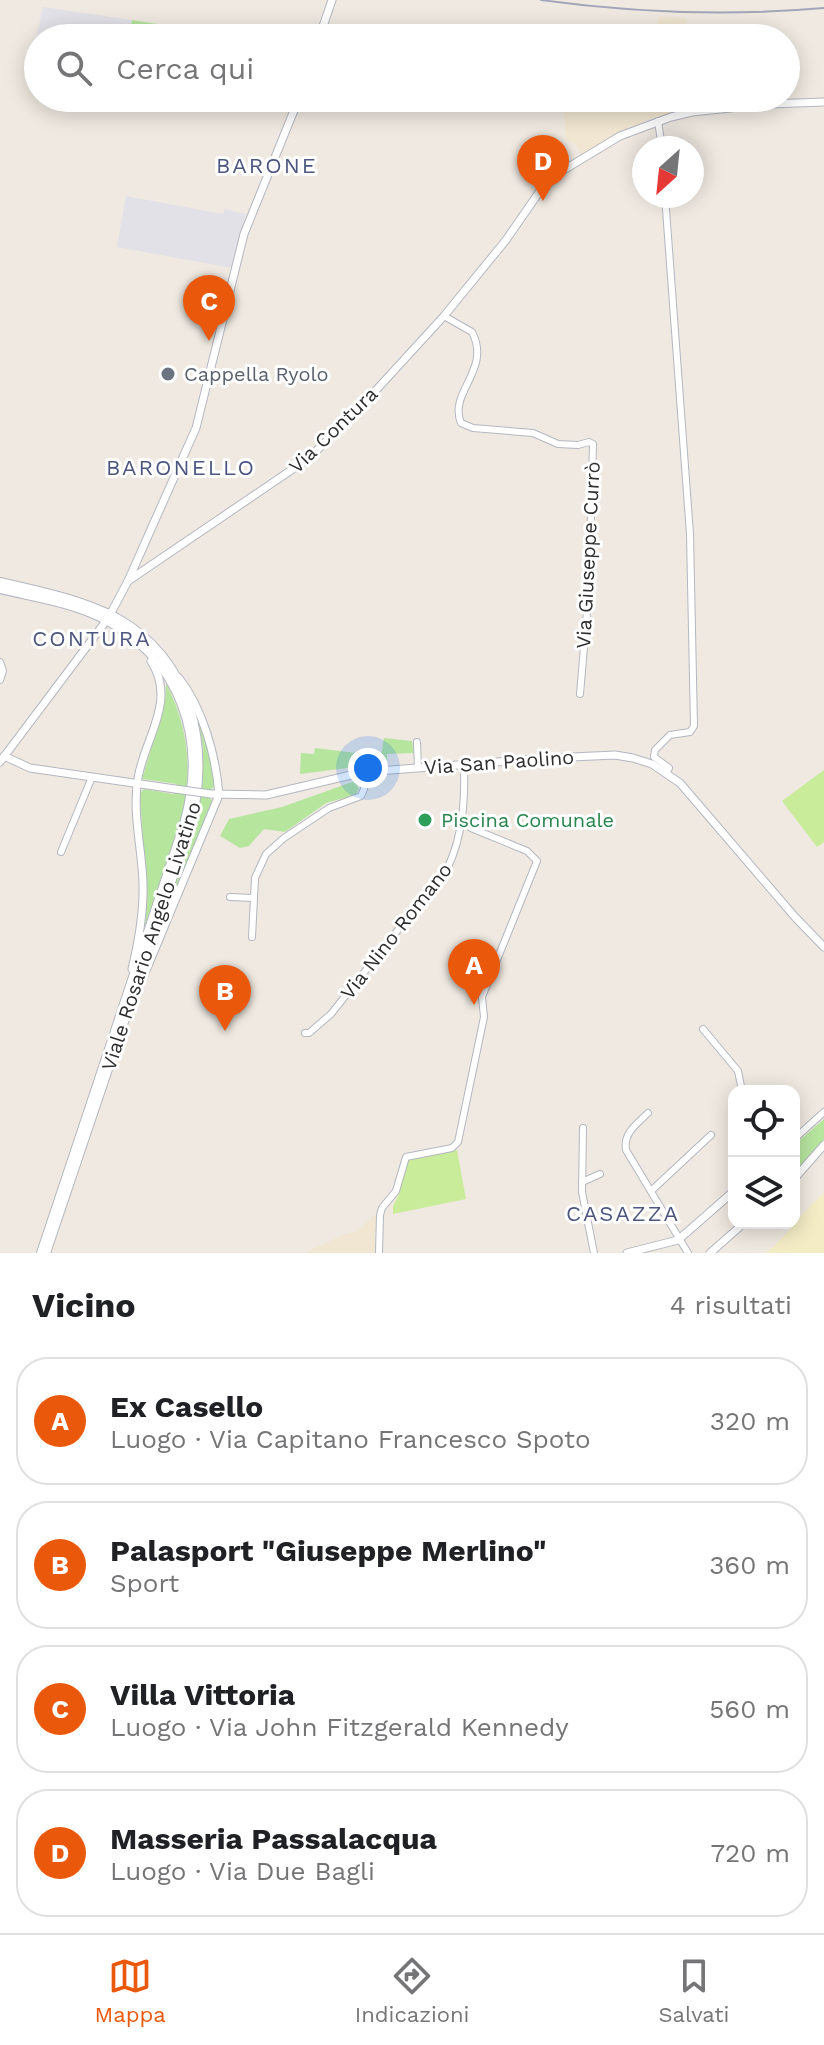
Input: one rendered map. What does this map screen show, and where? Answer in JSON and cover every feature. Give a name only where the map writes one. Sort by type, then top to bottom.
[{"type":"main road","name":"Viale Rosario Angelo Livatino","points":[[0,582],[72,599],[118,619],[147,639],[173,669],[189,704],[197,734],[199,791],[176,872],[126,1008]]},
{"type":"main road","name":"Viale Rosario Angelo Livatino","points":[[0,589],[70,606],[98,617],[142,645],[166,673],[180,699],[193,748],[193,774],[184,824],[44,1253]]},
{"type":"street","points":[[324,24],[332,0]]},
{"type":"street","name":"Via Contura","points":[[800,103],[824,102]]},
{"type":"street","points":[[112,611],[196,428],[244,234],[293,112]]},
{"type":"street","name":"Via Contura","points":[[128,581],[309,458],[444,316],[551,180],[620,136],[692,112]]},
{"type":"street","points":[[658,121],[660,136]]},
{"type":"street","points":[[666,208],[690,534],[694,726],[690,732],[670,735],[655,750],[654,757],[669,768],[667,772]]},
{"type":"street","name":"Via Giuseppe Currò","points":[[444,316],[472,332],[479,352],[458,409],[461,423],[473,428],[533,433],[558,444],[593,444],[589,588],[580,694]]},
{"type":"street","name":"Via San Paolino","points":[[103,625],[2,759],[30,768],[92,777],[215,794],[257,796],[364,772],[615,755],[652,764],[667,772],[693,796],[824,947]]},
{"type":"street","points":[[126,1008],[142,918],[137,783],[163,689],[156,668],[142,645]]},
{"type":"street","points":[[0,662],[3,671],[0,680]]},
{"type":"street","points":[[126,1008],[164,933],[218,779],[198,710],[173,669]]},
{"type":"street","points":[[417,742],[418,768]]},
{"type":"street","name":"Via Nino Romano","points":[[305,1033],[331,1014],[448,867],[458,845],[462,823],[464,765]]},
{"type":"street","points":[[252,937],[257,868],[266,854],[329,808],[361,796],[364,772]]},
{"type":"street","points":[[61,852],[92,777]]},
{"type":"street","points":[[379,1253],[380,1215],[396,1191],[406,1157],[452,1148],[458,1142],[484,1017],[484,991],[537,861],[527,851],[471,828]]},
{"type":"street","points":[[230,897],[253,898]]},
{"type":"street","points":[[703,1029],[738,1071],[741,1085]]},
{"type":"street","points":[[800,1134],[824,1112]]},
{"type":"street","points":[[648,1113],[628,1133],[625,1143],[632,1162],[688,1253]]},
{"type":"street","points":[[583,1128],[582,1182],[588,1233],[594,1253]]},
{"type":"street","points":[[651,1191],[711,1135]]},
{"type":"street","points":[[800,1171],[824,1145]]},
{"type":"street","points":[[582,1182],[600,1174]]},
{"type":"street","points":[[627,1253],[678,1240],[728,1196]]},
{"type":"street","points":[[710,1253],[737,1229]]},
{"type":"shaded area","points":[[43,7],[132,20],[131,24],[39,24]]},
{"type":"shaded area","points":[[659,16],[687,19],[687,24],[657,24]]},
{"type":"shaded area","points":[[564,112],[677,112],[646,120],[581,155],[574,142],[566,140]]},
{"type":"shaded area","points":[[126,196],[223,214],[225,209],[246,214],[232,268],[117,247]]},
{"type":"shaded area","points":[[377,1214],[377,1253],[304,1253],[356,1232]]},
{"type":"green space","points":[[132,20],[157,24],[131,24]]},
{"type":"green space","points":[[166,683],[180,716],[186,747],[187,778],[177,836],[144,929],[146,898],[140,793],[144,789],[173,794],[177,784],[142,779],[165,702]]},
{"type":"green space","points":[[197,712],[216,777],[210,799],[214,801],[160,932],[202,791],[203,748]]},
{"type":"green space","points":[[384,738],[412,741],[414,753],[387,754],[387,763],[300,774],[301,753],[314,754],[315,748],[381,756]]},
{"type":"green space","points":[[824,770],[824,842],[817,847],[782,801]]},
{"type":"green space","points":[[355,781],[359,789],[355,795],[326,803],[285,832],[264,829],[249,846],[240,848],[220,836],[229,819],[282,807]]},
{"type":"green space","points":[[824,1119],[824,1140],[800,1167],[800,1140]]},
{"type":"green space","points":[[457,1150],[466,1199],[393,1214],[408,1158]]},
{"type":"sand","points":[[824,1193],[824,1253],[766,1253],[790,1229],[800,1229],[800,1217]]},
{"type":"railway","points":[[541,0],[682,12],[824,8]]},
{"type":"place","name":"Masseria Passalacqua","points":[[543,201]]},
{"type":"place","name":"Villa Vittoria","points":[[209,341]]},
{"type":"place","name":"Cappella Ryolo","points":[[168,374]]},
{"type":"place","name":"Piscina Comunale","points":[[425,820]]},
{"type":"place","name":"Ex Casello","points":[[474,1005]]},
{"type":"place","name":"Palasport \"Giuseppe Merlino\"","points":[[225,1031]]},
{"type":"district","name":"BARONE","points":[[267,165]]},
{"type":"district","name":"BARONELLO","points":[[181,467]]},
{"type":"district","name":"CONTURA","points":[[92,638]]},
{"type":"district","name":"CASAZZA","points":[[623,1213]]}]
